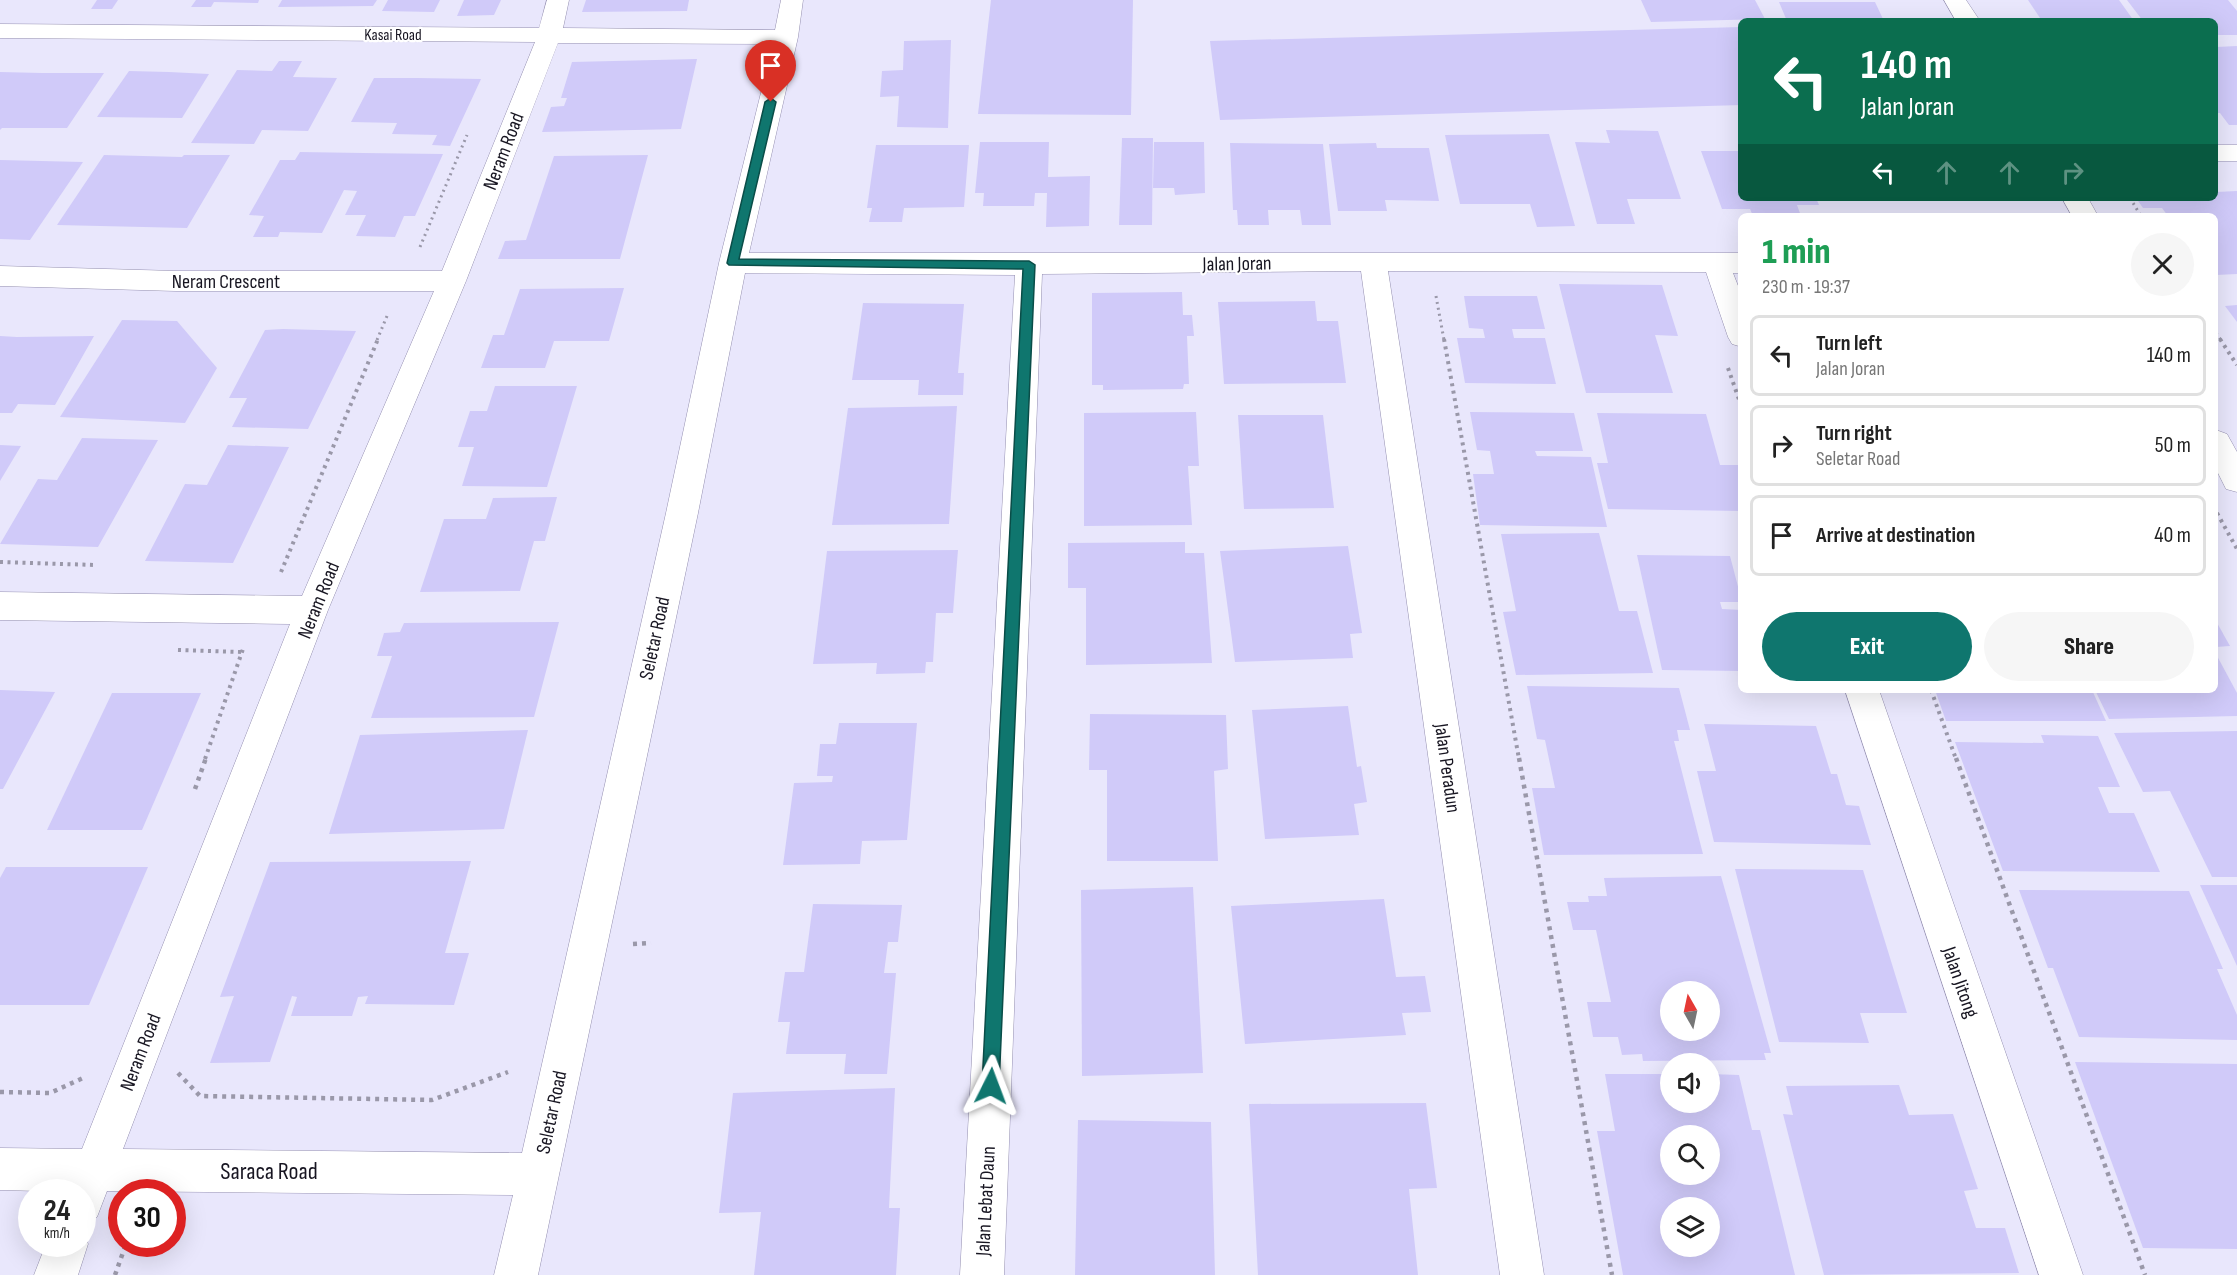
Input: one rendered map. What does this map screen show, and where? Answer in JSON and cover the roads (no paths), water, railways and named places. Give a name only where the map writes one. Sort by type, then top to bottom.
[{"type":"street","name":"Neram Road","points":[[91,1179],[312,610],[452,281],[549,36],[558,0]]},
{"type":"street","name":"Seletar Road","points":[[516,1275],[682,513],[733,263],[786,37],[792,0]]},
{"type":"street","points":[[1955,0],[1966,18]]},
{"type":"street","name":"Kasai Road","points":[[0,31],[786,37]]},
{"type":"street","points":[[2218,153],[2237,153]]},
{"type":"street","name":"Jalan Joran","points":[[733,263],[1029,265],[1373,261],[1729,263]]},
{"type":"street","name":"Jalan Peradun","points":[[1373,261],[1522,1275]]},
{"type":"street","points":[[1729,263],[1738,314]]},
{"type":"street","name":"Jalan Lebat Daun","points":[[982,1275],[1029,265]]},
{"type":"street","name":"Neram Crescent","points":[[0,276],[176,281],[452,281]]},
{"type":"street","points":[[2218,434],[2237,434]]},
{"type":"street","points":[[2218,446],[2237,480]]},
{"type":"street","points":[[0,606],[312,610]]},
{"type":"street","name":"Jalan Jitong","points":[[1863,693],[2061,1275]]},
{"type":"street","name":"Saraca Road","points":[[0,1169],[52,1179]]},
{"type":"street","name":"Saraca Road","points":[[96,1186],[537,1174]]},
{"type":"street","points":[[56,1275],[62,1257]]}]
